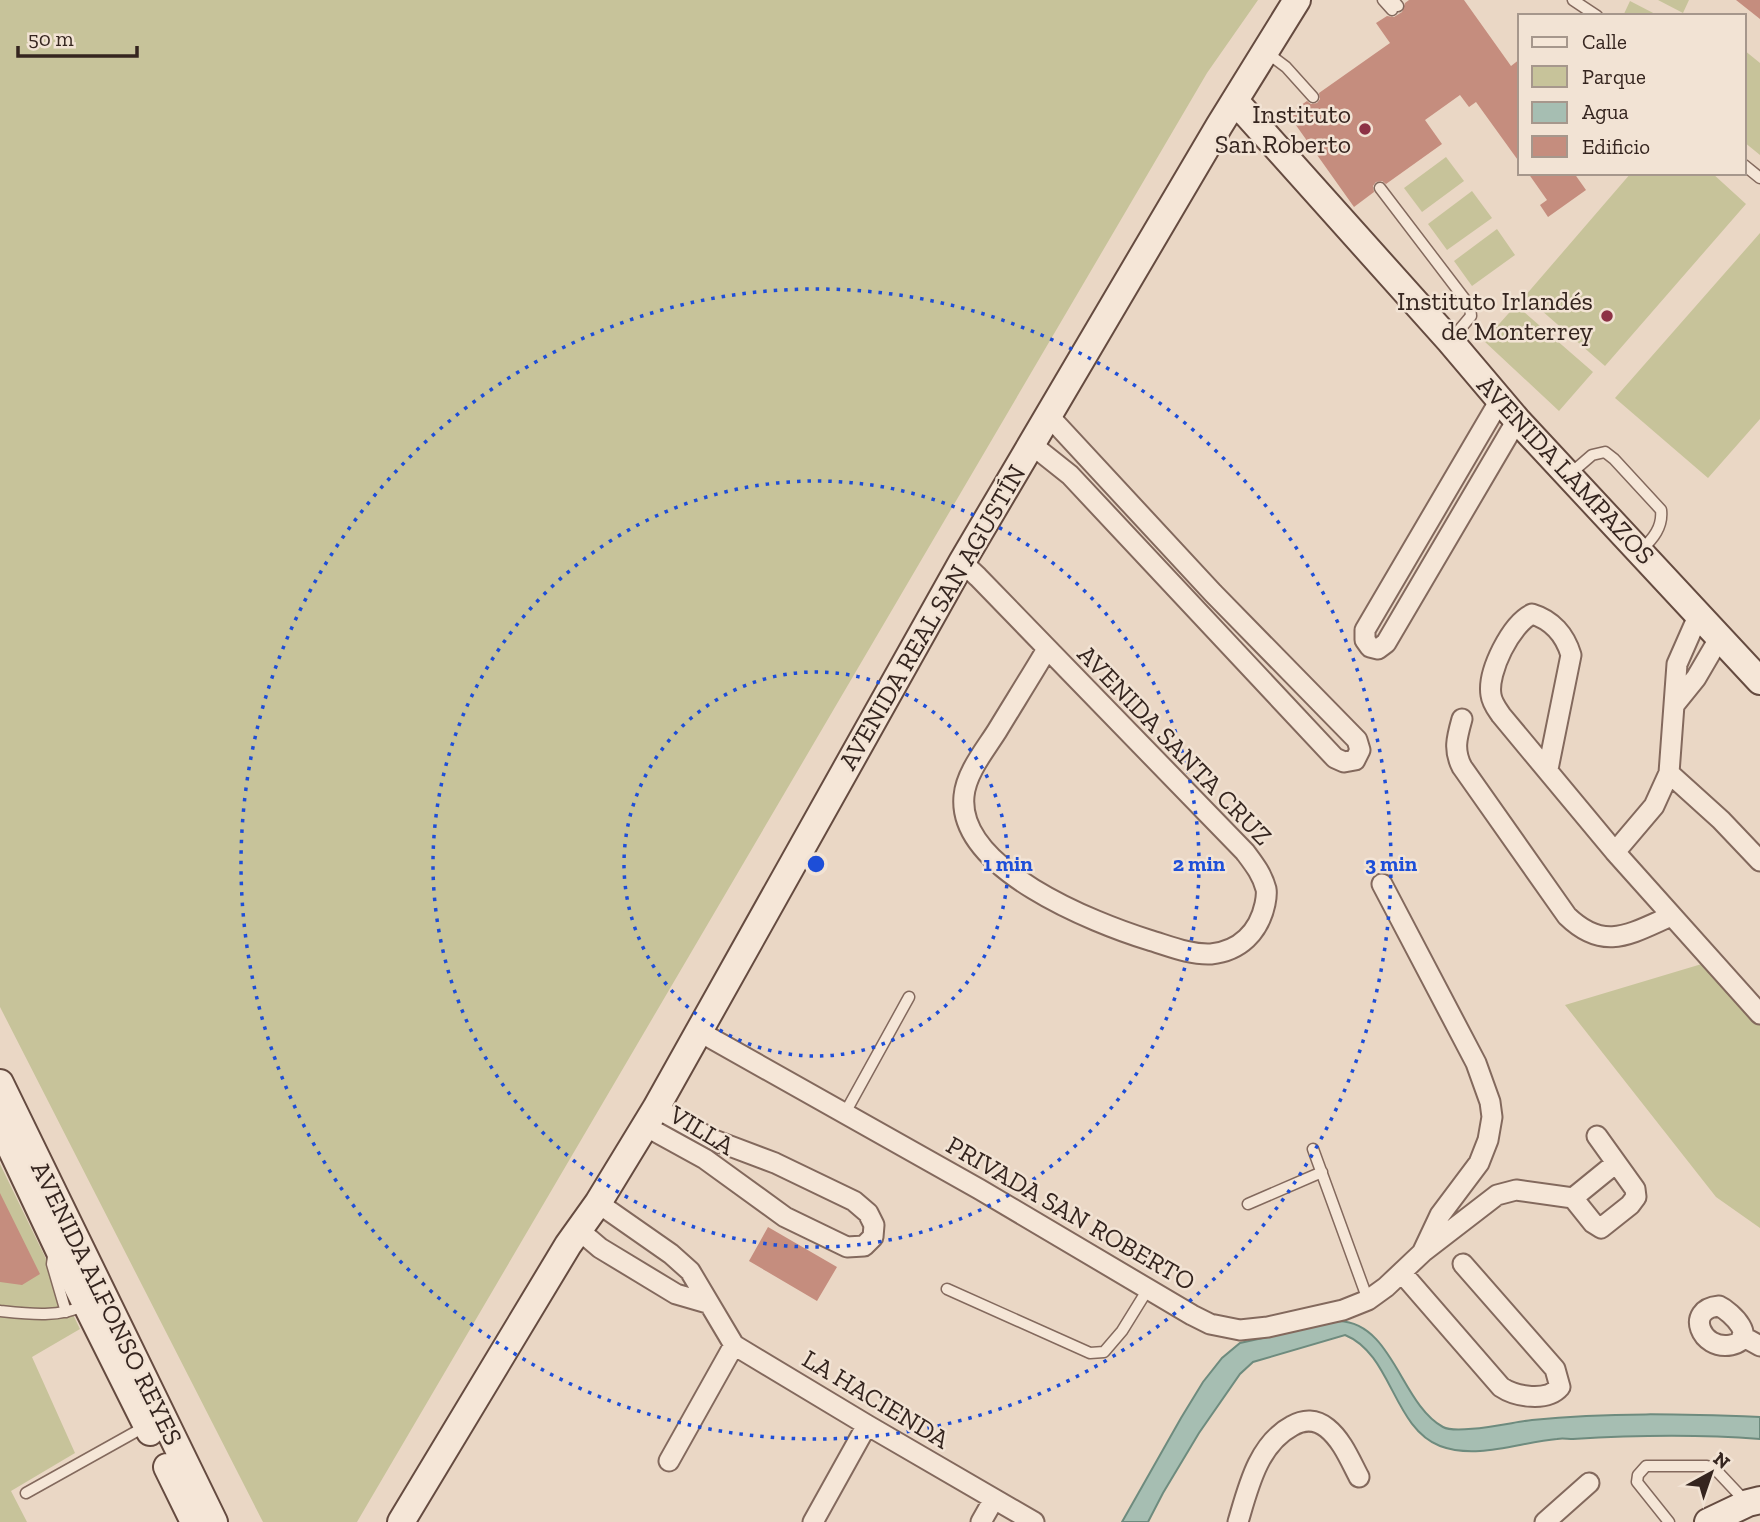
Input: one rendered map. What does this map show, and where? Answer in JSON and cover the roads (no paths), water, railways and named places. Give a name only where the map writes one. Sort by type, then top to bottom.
[{"type":"main road","name":"AVENIDA REAL SAN AGUSTÍN","points":[[419,1522],[578,1235],[700,1032],[962,562],[1297,0]]},
{"type":"main road","name":"AVENIDA LAMPAZOS","points":[[1235,101],[1450,341],[1508,410],[1760,681]]},
{"type":"main road","name":"AVENIDA ALFONSO REYES","points":[[0,1083],[68,1246],[76,1308],[147,1425],[194,1522]]},
{"type":"main road","name":"AVENIDA ALFONSO REYES","points":[[0,1125],[68,1246],[214,1522]]},
{"type":"main road","name":"AVENIDA REAL SAN AGUSTÍN","points":[[401,1522],[568,1245],[578,1235]]},
{"type":"main road","points":[[1708,1522],[1754,1501]]},
{"type":"street","points":[[1508,410],[1443,545],[1386,643],[1378,649],[1370,647],[1365,640],[1365,630],[1423,532],[1508,410]]},
{"type":"street","points":[[1031,444],[1070,475],[1335,758],[1345,762],[1354,760],[1360,750],[1357,740],[1213,593],[1048,415]]},
{"type":"street","points":[[1423,532],[1443,545]]},
{"type":"street","name":"AVENIDA SANTA CRUZ","points":[[962,562],[1047,649],[1245,852],[1261,873],[1267,892],[1262,919],[1250,937],[1232,949],[1210,954],[1184,951],[1109,928],[1047,899],[997,862],[974,837],[965,818],[964,795],[973,770],[1047,649]]},
{"type":"street","points":[[1197,609],[1213,593]]},
{"type":"street","points":[[1548,769],[1571,655],[1565,639],[1556,629],[1541,617],[1532,614],[1523,618],[1510,635],[1499,659],[1491,693],[1501,715],[1615,852],[1760,1014]]},
{"type":"street","points":[[1615,852],[1654,806],[1669,773],[1675,704],[1674,678],[1677,664],[1699,614]]},
{"type":"street","points":[[1675,704],[1696,678],[1720,637]]},
{"type":"street","points":[[1462,719],[1455,747],[1456,757],[1567,916],[1577,926],[1597,937],[1620,937],[1671,916]]},
{"type":"street","points":[[1669,773],[1721,820],[1760,861]]},
{"type":"street","name":"PRIVADA SAN ROBERTO","points":[[1382,884],[1476,1063],[1490,1102],[1492,1117],[1488,1140],[1479,1163],[1440,1214],[1423,1252]]},
{"type":"street","name":"PRIVADA SAN ROBERTO","points":[[700,1032],[979,1189],[1210,1324],[1240,1330],[1324,1315],[1368,1300],[1423,1252],[1488,1201],[1506,1191],[1573,1198]]},
{"type":"street","name":"VILLA","points":[[651,1117],[685,1136],[775,1163],[854,1201],[868,1213],[874,1225],[873,1237],[864,1246],[847,1247],[785,1217],[731,1179],[685,1136]]},
{"type":"street","points":[[1597,1136],[1616,1163],[1637,1193],[1630,1205],[1601,1228],[1595,1226],[1573,1198],[1616,1163]]},
{"type":"street","points":[[731,1179],[745,1153]]},
{"type":"street","name":"LA HACIENDA","points":[[598,1203],[671,1254],[690,1271],[734,1345],[1034,1522]]},
{"type":"street","points":[[578,1235],[676,1294],[707,1303]]},
{"type":"street","points":[[1402,1273],[1501,1387],[1519,1395],[1555,1393],[1560,1387],[1555,1369],[1463,1264]]},
{"type":"street","points":[[1742,1336],[1760,1346]]},
{"type":"street","points":[[669,1461],[734,1345]]},
{"type":"street","points":[[1238,1522],[1248,1488],[1263,1454],[1279,1435],[1299,1422],[1310,1420],[1327,1427],[1345,1450],[1359,1477]]},
{"type":"street","points":[[813,1522],[867,1425]]},
{"type":"street","points":[[1545,1522],[1589,1483]]},
{"type":"street","points":[[981,1522],[994,1499]]},
{"type":"lane","points":[[1383,0],[1394,5]]},
{"type":"lane","points":[[1573,0],[1594,14]]},
{"type":"lane","points":[[1265,51],[1286,67],[1314,97]]},
{"type":"lane","points":[[1746,167],[1760,178]]},
{"type":"lane","points":[[1380,188],[1470,306],[1471,316],[1450,341]]},
{"type":"lane","points":[[1569,475],[1592,456],[1605,452],[1614,459],[1661,510],[1662,520],[1652,540],[1640,550]]},
{"type":"lane","points":[[845,1113],[909,997]]},
{"type":"lane","points":[[1314,1149],[1368,1300]]},
{"type":"lane","points":[[1248,1203],[1322,1172]]},
{"type":"lane","points":[[947,1289],[1090,1353],[1104,1352],[1122,1331],[1148,1289]]},
{"type":"lane","points":[[0,1311],[33,1314],[76,1308]]},
{"type":"lane","points":[[26,1493],[147,1425]]},
{"type":"lane","points":[[1669,1522],[1637,1482],[1638,1475],[1646,1466],[1707,1466],[1716,1469],[1754,1501]]},
{"type":"water","points":[[1339,1321],[1357,1325],[1372,1335],[1385,1349],[1429,1416],[1450,1429],[1589,1416],[1732,1416],[1760,1417],[1760,1439],[1666,1436],[1561,1439],[1484,1451],[1454,1450],[1424,1437],[1412,1424],[1373,1358],[1361,1344],[1345,1335],[1253,1362],[1240,1374],[1199,1433],[1148,1522],[1122,1522],[1181,1418],[1203,1382],[1222,1358],[1240,1343]]},
{"type":"place","name":"Instituto San Roberto","points":[[1365,129]]},
{"type":"place","name":"Instituto Irlandés de Monterrey","points":[[1607,316]]}]
